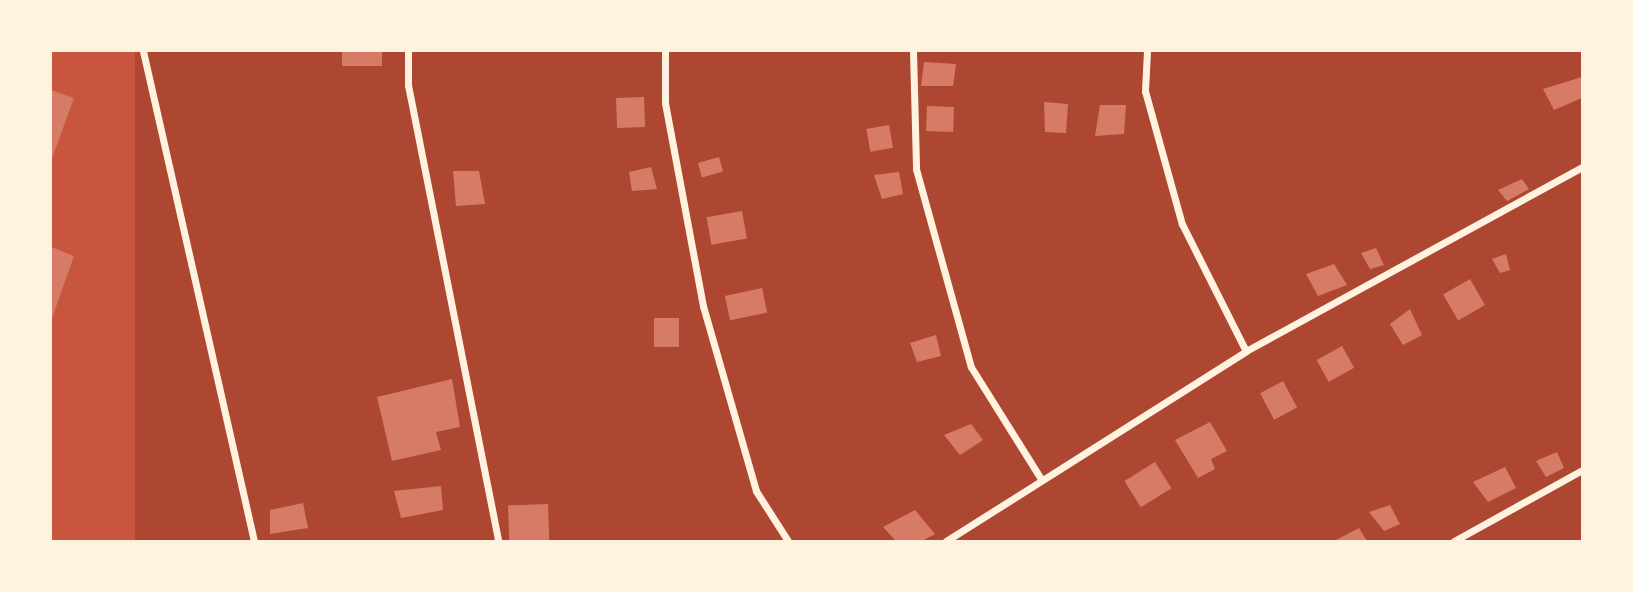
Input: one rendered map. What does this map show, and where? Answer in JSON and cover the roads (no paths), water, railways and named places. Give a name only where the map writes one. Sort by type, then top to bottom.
[{"type":"street","points":[[143,51],[254,541]]},
{"type":"street","points":[[408,51],[408,85],[498,541]]},
{"type":"street","points":[[665,51],[665,103],[703,306],[756,491],[788,541]]},
{"type":"street","points":[[913,51],[916,169],[971,367],[1041,479]]},
{"type":"street","points":[[1147,51],[1145,91],[1182,224],[1246,351]]},
{"type":"street","points":[[946,541],[1246,351],[1582,167]]},
{"type":"street","points":[[1454,541],[1582,470]]}]
